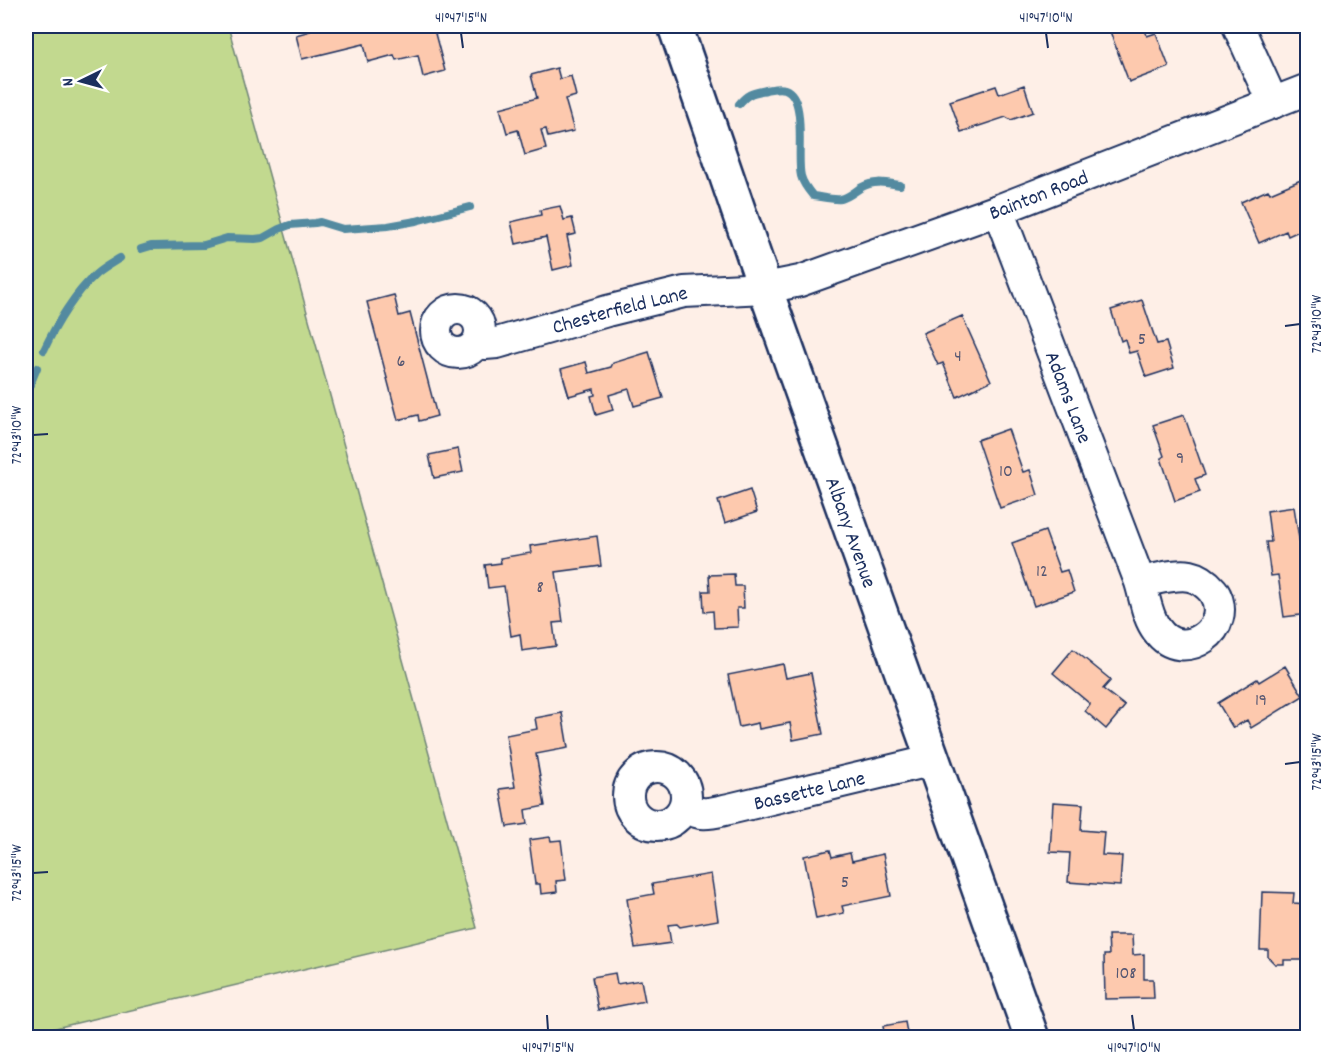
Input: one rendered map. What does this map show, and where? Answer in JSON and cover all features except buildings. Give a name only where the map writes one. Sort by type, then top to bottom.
[{"type":"highway","name":"Albany Avenue","points":[[675,26],[765,288],[1032,1038]]},
{"type":"street","points":[[1238,26],[1273,102]]},
{"type":"street","name":"Bainton Road","points":[[765,288],[800,281],[998,210],[1308,89]]},
{"type":"street","name":"Adams Lane","points":[[998,210],[1140,582]]},
{"type":"street","name":"Chesterfield Lane","points":[[478,341],[485,344],[497,343],[606,311],[684,292],[765,288]]},
{"type":"street","name":"Bassette Lane","points":[[685,807],[696,813],[708,813],[934,760]]},
{"type":"green space","points":[[26,26],[228,26],[477,928],[26,1035]]},
{"type":"waterway","points":[[739,104],[751,94],[771,89],[783,88],[792,94],[799,115],[801,176],[813,196],[841,199],[871,183],[900,185]]},
{"type":"waterway","points":[[141,249],[151,246],[204,245],[227,238],[263,238],[290,225],[320,222],[343,229],[388,226],[470,207]]},
{"type":"waterway","points":[[44,350],[60,320],[81,290],[96,274],[120,258]]},
{"type":"waterway","points":[[26,393],[37,368]]}]
